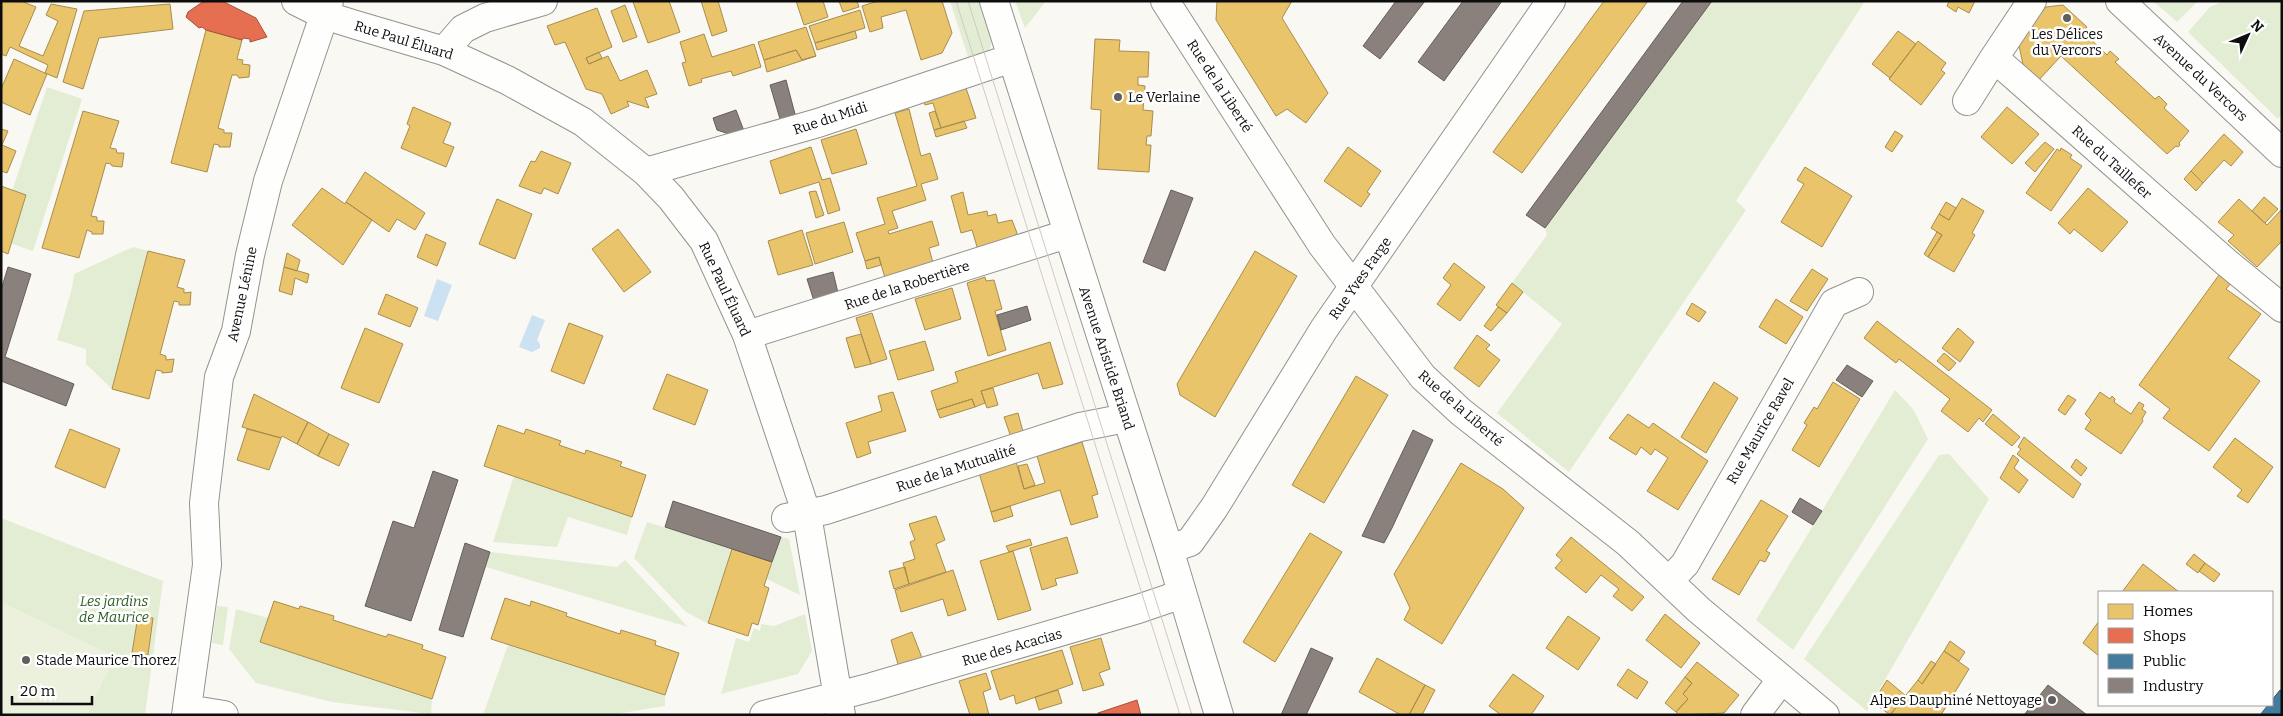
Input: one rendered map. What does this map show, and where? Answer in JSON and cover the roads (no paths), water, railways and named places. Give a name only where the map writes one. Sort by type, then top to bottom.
[{"type":"street","name":"Rue Paul Éluard","points":[[296,1],[327,8],[444,51],[507,80],[583,122],[646,172],[671,198],[704,241],[747,335],[796,517],[840,705]]},
{"type":"street","points":[[444,51],[463,29],[485,18],[543,1]]},
{"type":"street","name":"Avenue Aristide Briand","points":[[994,1],[1169,548],[1219,715]]},
{"type":"street","name":"Rue Yves Farge","points":[[1169,548],[1190,542],[1214,508],[1324,329],[1552,1]]},
{"type":"street","points":[[1967,101],[2032,1]]},
{"type":"street","name":"Avenue du Vercors","points":[[2120,1],[2279,146]]},
{"type":"street","name":"Rue de la Liberté","points":[[1170,3],[1322,245],[1422,377],[1461,412],[1628,543],[1699,610],[1825,715]]},
{"type":"street","name":"Avenue Lénine","points":[[187,712],[207,565],[204,503],[219,377],[236,331],[250,255],[268,181],[327,8]]},
{"type":"street","name":"Rue du Midi","points":[[646,172],[818,123],[1012,58]]},
{"type":"street","name":"Rue du Taillefer","points":[[1994,58],[2227,263],[2282,308]]},
{"type":"street","name":"Rue de la Robertière","points":[[747,335],[1067,234]]},
{"type":"street","name":"Rue Maurice Ravel","points":[[1669,581],[1685,564],[1834,302],[1859,292]]},
{"type":"street","name":"Rue de la Mutualité","points":[[796,517],[1080,427],[1126,418]]},
{"type":"street","name":"Rue des Acacias","points":[[764,715],[840,705],[1138,610],[1182,594]]},
{"type":"street","points":[[1755,715],[1781,680]]},
{"type":"street","points":[[187,712],[224,715]]},
{"type":"water","points":[[437,279],[452,285],[438,321],[424,316]]},
{"type":"water","points":[[532,315],[545,320],[537,340],[540,348],[532,352],[519,347]]},
{"type":"tram line","points":[[956,1],[1180,715]]},
{"type":"tram line","points":[[968,1],[1192,715]]},
{"type":"place","name":"Les Délices du Vercors","points":[[2067,18]]},
{"type":"place","name":"Le Verlaine","points":[[1118,97]]},
{"type":"place","name":"Stade Maurice Thorez","points":[[26,660]]},
{"type":"place","name":"Alpes Dauphiné Nettoyage","points":[[2052,700]]},
{"type":"park label","name":"Les jardins de Maurice","points":[[114,610]]}]
